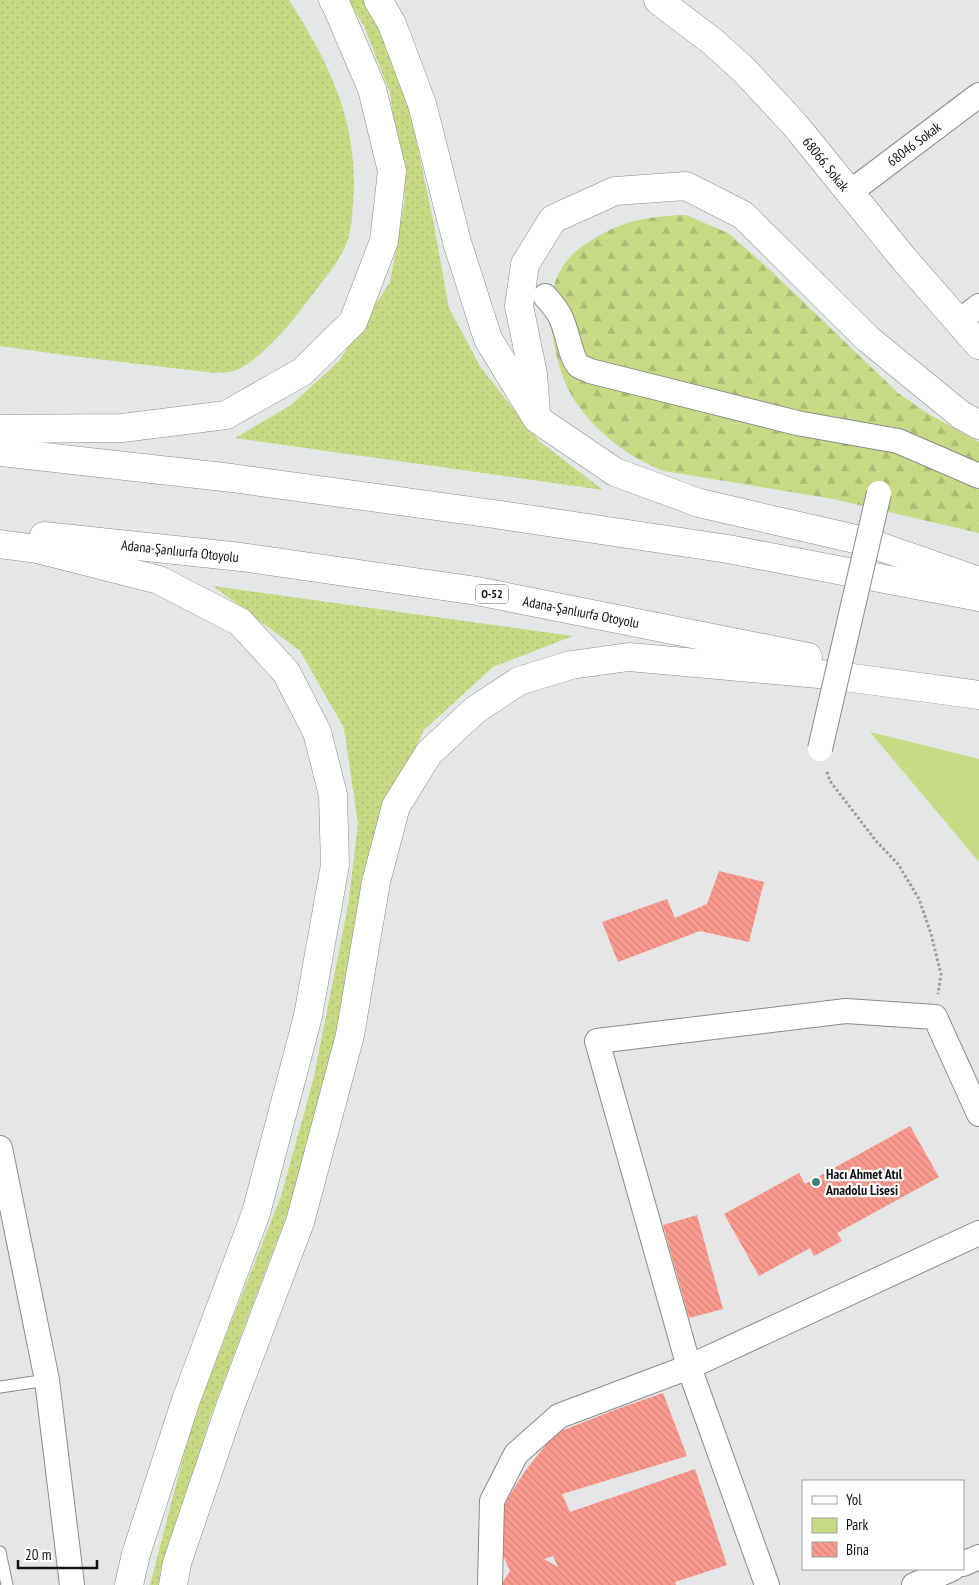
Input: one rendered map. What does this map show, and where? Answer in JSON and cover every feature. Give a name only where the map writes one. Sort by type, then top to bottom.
[{"type":"main road","points":[[0,429],[122,428],[226,415],[302,372],[353,322],[384,241],[392,171],[372,89],[337,6],[332,0]]},
{"type":"main road","points":[[378,0],[392,24],[422,104],[457,242],[488,339],[537,419],[615,472],[699,503],[864,541],[979,581]]},
{"type":"main road","name":"68066. Sokak","points":[[658,0],[713,42],[744,70],[795,126],[979,345]]},
{"type":"main road","points":[[537,419],[533,374],[519,306],[525,264],[553,219],[615,190],[686,186],[743,215],[868,339],[961,415],[979,425]]},
{"type":"main road","points":[[0,452],[232,478],[494,514],[728,549],[979,597]]},
{"type":"main road","name":"Adana-Şanlıurfa Otoyolu","points":[[0,532],[241,557],[477,591],[979,692]]},
{"type":"main road","points":[[0,544],[37,550],[160,580],[240,622],[286,672],[318,732],[332,795],[335,865],[308,1016],[256,1212],[186,1400],[136,1554],[129,1585]]},
{"type":"main road","points":[[173,1585],[177,1563],[230,1407],[300,1222],[350,1035],[376,882],[396,806],[429,753],[475,710],[519,682],[571,665],[628,657],[830,675],[979,696]]},
{"type":"street","name":"68046 Sokak","points":[[849,192],[979,95]]},
{"type":"street","points":[[545,296],[561,318],[568,336],[573,358],[579,366],[590,371],[797,423],[898,441],[979,476]]},
{"type":"street","points":[[958,322],[979,306]]},
{"type":"street","points":[[820,749],[878,493]]},
{"type":"street","points":[[767,1585],[689,1367],[597,1041],[846,1011],[935,1017],[979,1114]]},
{"type":"street","points":[[0,1148],[47,1380],[72,1585]]},
{"type":"street","points":[[490,1585],[492,1501],[516,1454],[558,1416],[689,1367],[979,1233]]},
{"type":"street","points":[[964,1564],[979,1557]]},
{"type":"street","points":[[914,1585],[950,1570]]},
{"type":"lane","points":[[0,1387],[47,1380]]},
{"type":"lane","points":[[0,1552],[7,1585]]},
{"type":"path","points":[[820,749],[830,782],[876,841],[898,864],[919,899],[931,934],[940,974],[935,1017]]},
{"type":"green space","points":[[0,0],[289,0],[318,48],[339,96],[346,121],[354,174],[351,227],[343,251],[335,265],[290,324],[272,343],[243,367],[230,372],[215,373],[0,346]]},
{"type":"green space","points":[[348,0],[363,0],[376,20],[407,96],[449,308],[481,368],[539,441],[603,490],[235,438],[291,405],[339,361],[390,282],[405,199],[390,93],[364,26]]},
{"type":"green space","points":[[686,215],[728,233],[768,268],[898,393],[927,413],[979,442],[979,533],[833,499],[664,471],[624,450],[589,419],[568,389],[554,345],[551,304],[556,279],[565,262],[576,251],[612,229],[647,218]]},
{"type":"green space","points":[[213,586],[573,636],[493,667],[424,730],[378,828],[324,1089],[293,1198],[210,1418],[162,1585],[150,1585],[193,1419],[281,1196],[313,1081],[348,906],[358,824],[344,728],[300,651]]},
{"type":"green space","points":[[870,732],[979,759],[979,862]]},
{"type":"building","points":[[719,871],[764,882],[749,942],[700,931],[618,962],[602,922],[667,899],[675,918],[707,904]]},
{"type":"building","points":[[910,1126],[939,1177],[837,1233],[842,1241],[814,1256],[810,1248],[759,1276],[724,1214],[799,1173],[805,1184]]},
{"type":"building","points":[[697,1215],[723,1309],[689,1318],[663,1225]]},
{"type":"building","points":[[663,1393],[687,1456],[562,1494],[570,1512],[695,1469],[727,1565],[675,1582],[676,1585],[501,1585],[510,1571],[502,1553],[499,1512],[525,1471],[545,1446],[543,1438]],"holes":[[[553,1556],[558,1567],[544,1559]]]},
{"type":"place","name":"Hacı Ahmet Atıl Anadolu Lisesi","points":[[816,1182]]}]
